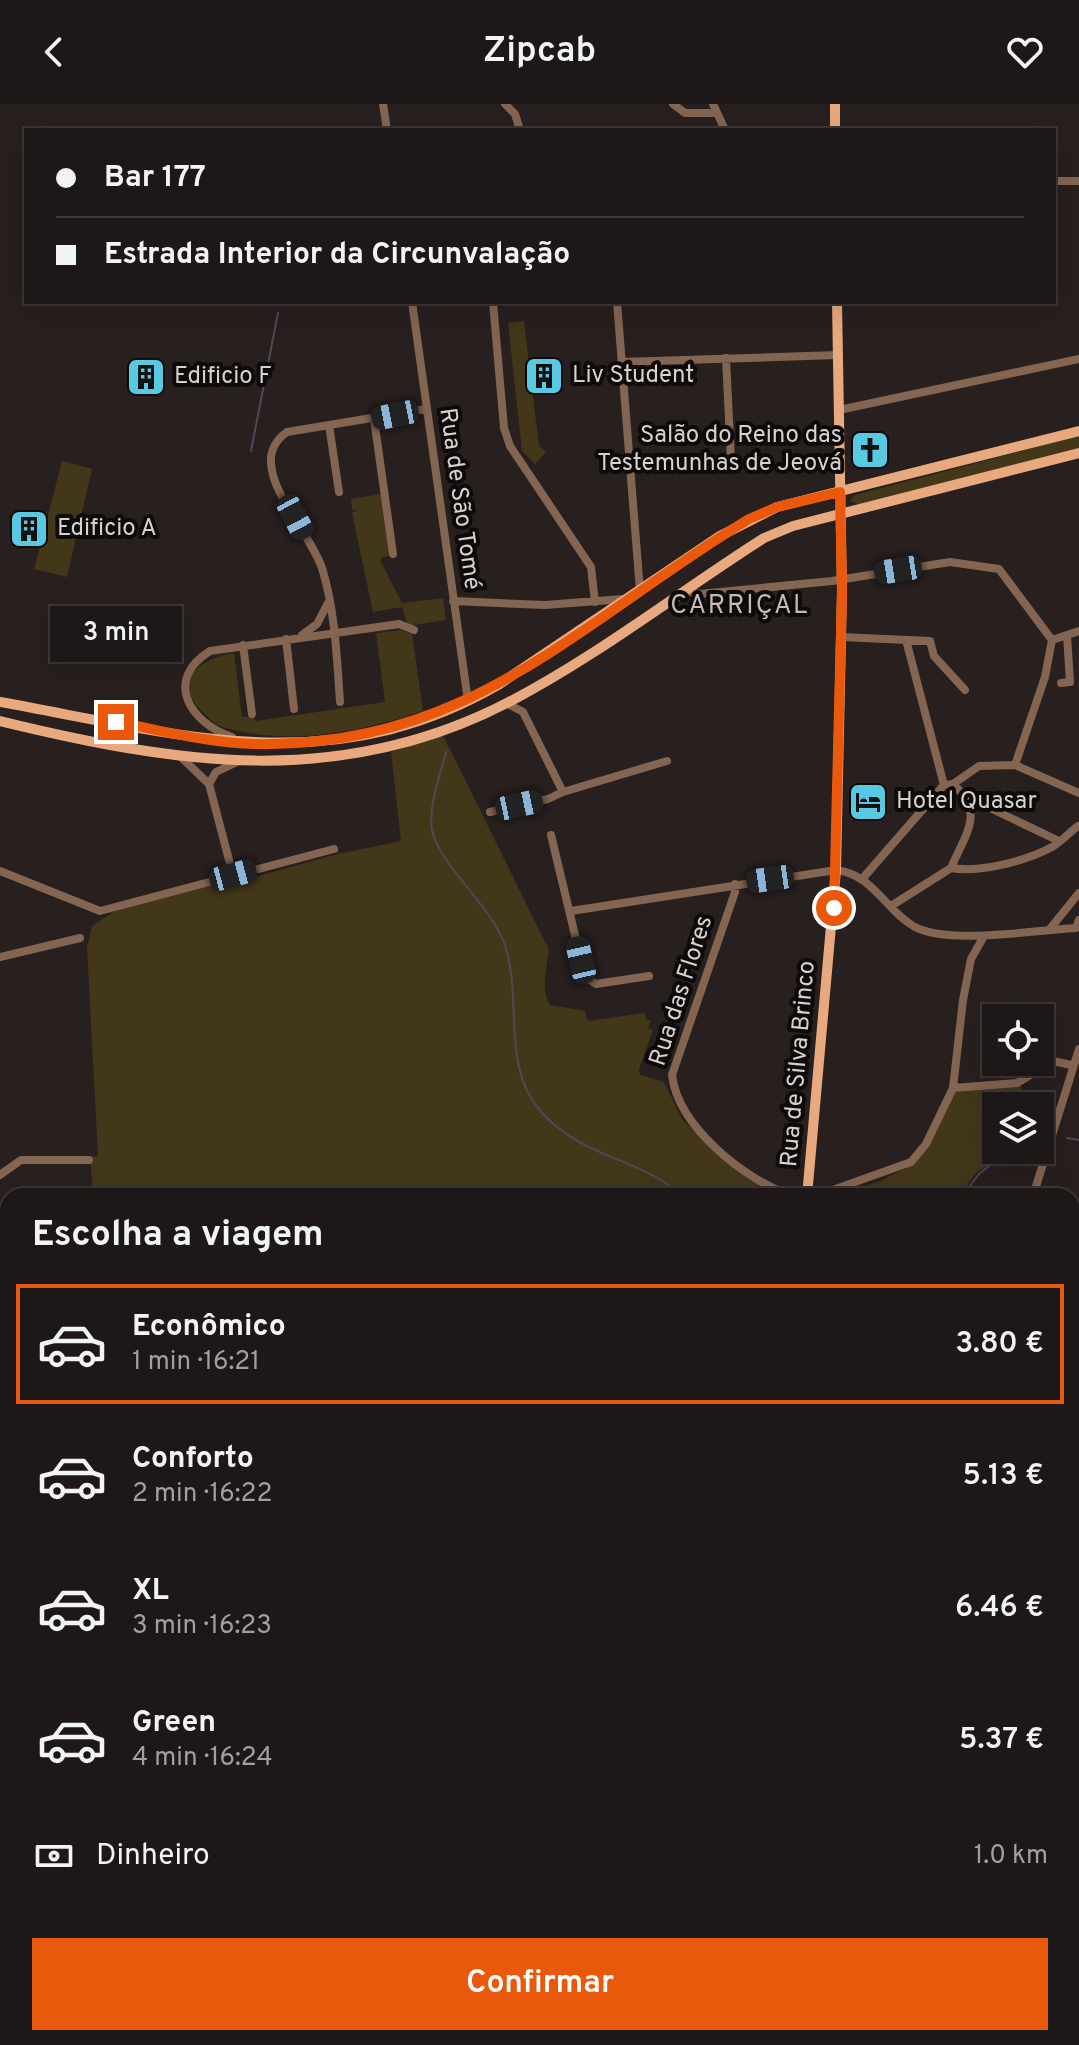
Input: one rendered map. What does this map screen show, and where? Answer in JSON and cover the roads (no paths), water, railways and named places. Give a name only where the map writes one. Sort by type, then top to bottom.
[{"type":"main road","points":[[835,104],[835,128]]},
{"type":"main road","name":"Rua de Silva Brinco","points":[[808,1188],[836,870],[842,580],[837,304]]},
{"type":"main road","points":[[2,722],[0,705],[15,704],[251,744],[350,739],[401,727],[468,701],[524,670],[749,519],[777,507],[1079,431]]},
{"type":"main road","points":[[2,722],[181,757],[237,762],[303,761],[421,737],[488,712],[526,693],[598,651],[764,538],[793,526],[841,513],[1079,453]]},
{"type":"main road","points":[[468,701],[488,712]]},
{"type":"main road","points":[[421,737],[424,730],[462,715],[468,701]]},
{"type":"main road","points":[[2,722],[15,704]]},
{"type":"street","points":[[383,104],[387,128]]},
{"type":"street","points":[[505,104],[515,114],[519,128]]},
{"type":"street","points":[[673,104],[685,113],[715,109],[724,128]]},
{"type":"street","points":[[1056,181],[1079,181]]},
{"type":"street","name":"Rua de São Tomé","points":[[412,304],[468,701]]},
{"type":"street","points":[[493,304],[504,428],[510,446],[591,567],[595,602]]},
{"type":"street","points":[[617,304],[640,591]]},
{"type":"street","points":[[621,362],[838,355]]},
{"type":"street","points":[[726,358],[731,461]]},
{"type":"street","points":[[839,410],[1079,359]]},
{"type":"street","points":[[340,702],[334,633],[320,564],[270,465],[274,446],[281,436],[297,430],[426,409]]},
{"type":"street","points":[[374,419],[393,554]]},
{"type":"street","points":[[329,425],[339,492]]},
{"type":"street","points":[[685,591],[700,594],[842,580],[950,562],[999,569],[1052,640]]},
{"type":"street","points":[[453,601],[545,605],[628,599]]},
{"type":"street","points":[[299,637],[317,624],[328,603]]},
{"type":"street","points":[[317,624],[317,635]]},
{"type":"street","points":[[251,744],[203,723],[193,711],[185,690],[190,667],[201,657],[210,651],[243,645],[399,624],[414,630]]},
{"type":"street","points":[[1052,640],[1079,631]]},
{"type":"street","points":[[1061,683],[1070,682],[1067,635]]},
{"type":"street","points":[[841,637],[930,641],[934,656],[965,690]]},
{"type":"street","points":[[286,639],[294,709]]},
{"type":"street","points":[[906,640],[948,785],[969,799],[973,812],[951,868]]},
{"type":"street","points":[[1015,765],[1045,677],[1052,640]]},
{"type":"street","points":[[243,645],[252,714]]},
{"type":"street","points":[[526,693],[523,712],[563,792]]},
{"type":"street","points":[[506,703],[523,712]]},
{"type":"street","points":[[181,757],[209,784],[233,875]]},
{"type":"street","points":[[490,812],[548,799],[667,761]]},
{"type":"street","points":[[209,784],[216,772],[237,762]]},
{"type":"street","points":[[863,878],[948,785],[979,766],[1015,765],[1079,793]]},
{"type":"street","points":[[992,809],[1059,841]]},
{"type":"street","points":[[891,906],[951,868],[985,867],[1054,846],[1079,825]]},
{"type":"street","points":[[551,835],[589,982],[596,984],[649,976]]},
{"type":"street","points":[[0,871],[100,911],[334,849]]},
{"type":"street","points":[[571,911],[836,870],[863,878],[920,929],[984,936],[1078,926]]},
{"type":"street","name":"Rua das Flores","points":[[735,884],[735,892],[672,1075],[674,1093],[688,1118],[710,1141],[768,1188]]},
{"type":"street","points":[[1049,930],[1079,893]]},
{"type":"street","points":[[838,1188],[911,1162],[926,1144],[953,1088],[971,959],[984,936]]},
{"type":"street","points":[[0,957],[80,938]]},
{"type":"street","points":[[1035,1188],[1071,1065],[1079,1049]]},
{"type":"street","points":[[953,1088],[1017,1083],[1053,1061],[1071,1065]]},
{"type":"street","points":[[0,1175],[21,1160],[89,1160]]},
{"type":"waterway","points":[[251,451],[278,313]]},
{"type":"waterway","points":[[446,752],[433,801],[432,830],[444,857],[488,914],[504,943],[510,964],[516,1053],[529,1094],[542,1113],[576,1140],[649,1173],[672,1188]]},
{"type":"waterway","points":[[1067,1138],[1079,1140]]},
{"type":"waterway","points":[[968,1188],[992,1164]]},
{"type":"place","name":"Liv Student","points":[[544,376]]},
{"type":"place","name":"Edificio F","points":[[146,377]]},
{"type":"place","name":"Salão do Reino das Testemunhas de Jeová","points":[[870,450]]},
{"type":"place","name":"Edificio A","points":[[29,529]]},
{"type":"place","name":"Hotel Quasar","points":[[868,802]]},
{"type":"district","name":"CARRIÇAL","points":[[740,606]]}]
